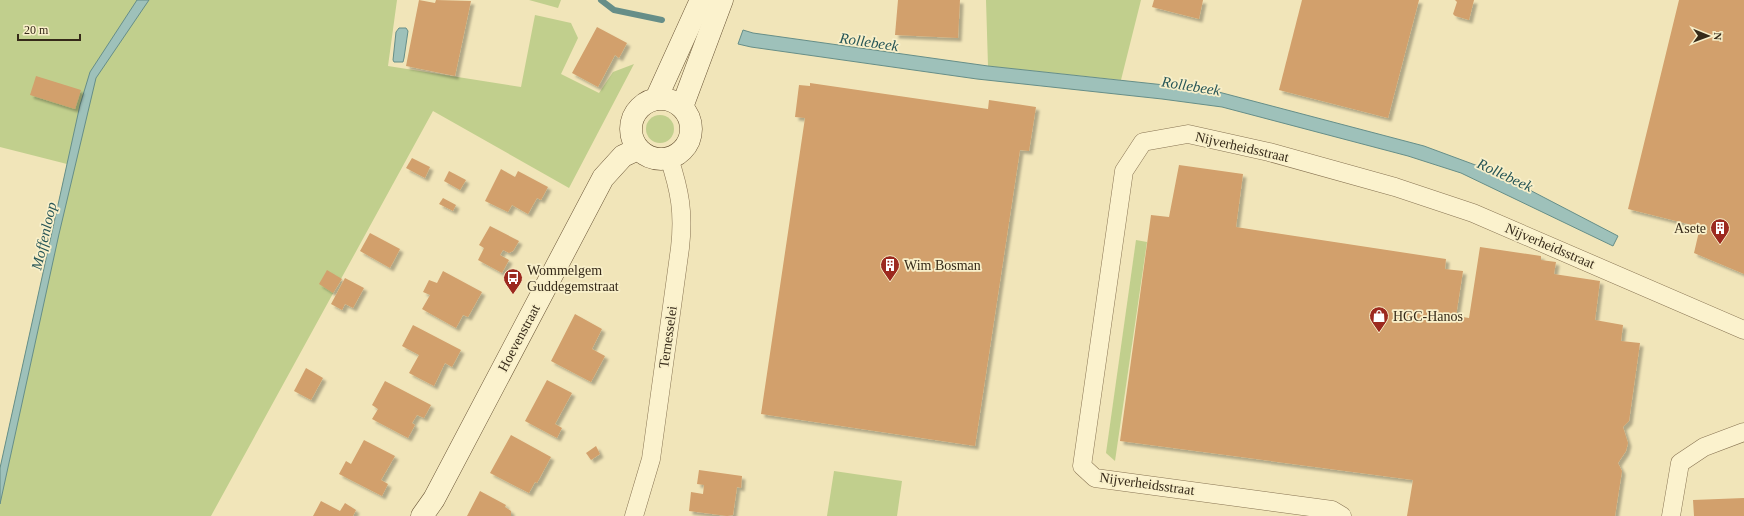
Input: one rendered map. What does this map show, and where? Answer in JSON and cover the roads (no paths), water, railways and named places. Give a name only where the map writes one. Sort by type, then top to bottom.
[{"type":"street","points":[[656,99],[701,0]]},
{"type":"street","points":[[682,107],[722,0]]},
{"type":"street","points":[[656,99],[670,100],[682,107],[688,116],[690,136],[685,146],[678,153],[669,158],[658,159],[647,156],[638,149],[633,141],[631,123],[634,114],[640,107],[656,99]]},
{"type":"street","name":"Nijverheidsstraat","points":[[1342,516],[1332,510],[1095,478],[1082,466],[1124,171],[1143,142],[1188,134],[1269,152],[1395,187],[1473,213],[1744,330]]},
{"type":"street","name":"Hoevenstraat","points":[[422,516],[434,499],[604,178],[623,156],[638,149]]},
{"type":"street","name":"Ternesselei","points":[[634,516],[651,459],[683,224],[678,186],[669,158]]},
{"type":"street","points":[[1671,516],[1680,463],[1704,447],[1744,432]]},
{"type":"water","points":[[137,0],[149,0],[96,78],[59,234],[0,504],[0,468],[80,105],[90,72]]},
{"type":"water","points":[[399,28],[406,28],[408,31],[403,62],[394,62],[396,32]]},
{"type":"water","points":[[743,30],[753,33],[988,66],[1211,90],[1424,146],[1497,173],[1618,236],[1613,246],[1461,173],[1408,156],[1222,107],[977,79],[751,47],[738,44]]},
{"type":"waterway","name":"Rollebeek","points":[[601,0],[614,10],[662,20]]},
{"type":"place","name":"Asete","points":[[1720,245]]},
{"type":"place","name":"Wim Bosman","points":[[890,282]]},
{"type":"place","name":"Wommelgem Guddegemstraat","points":[[513,295]]},
{"type":"place","name":"HGC-Hanos","points":[[1379,333]]},
{"type":"water label","name":"Moffenloop","points":[[44,236]]}]
